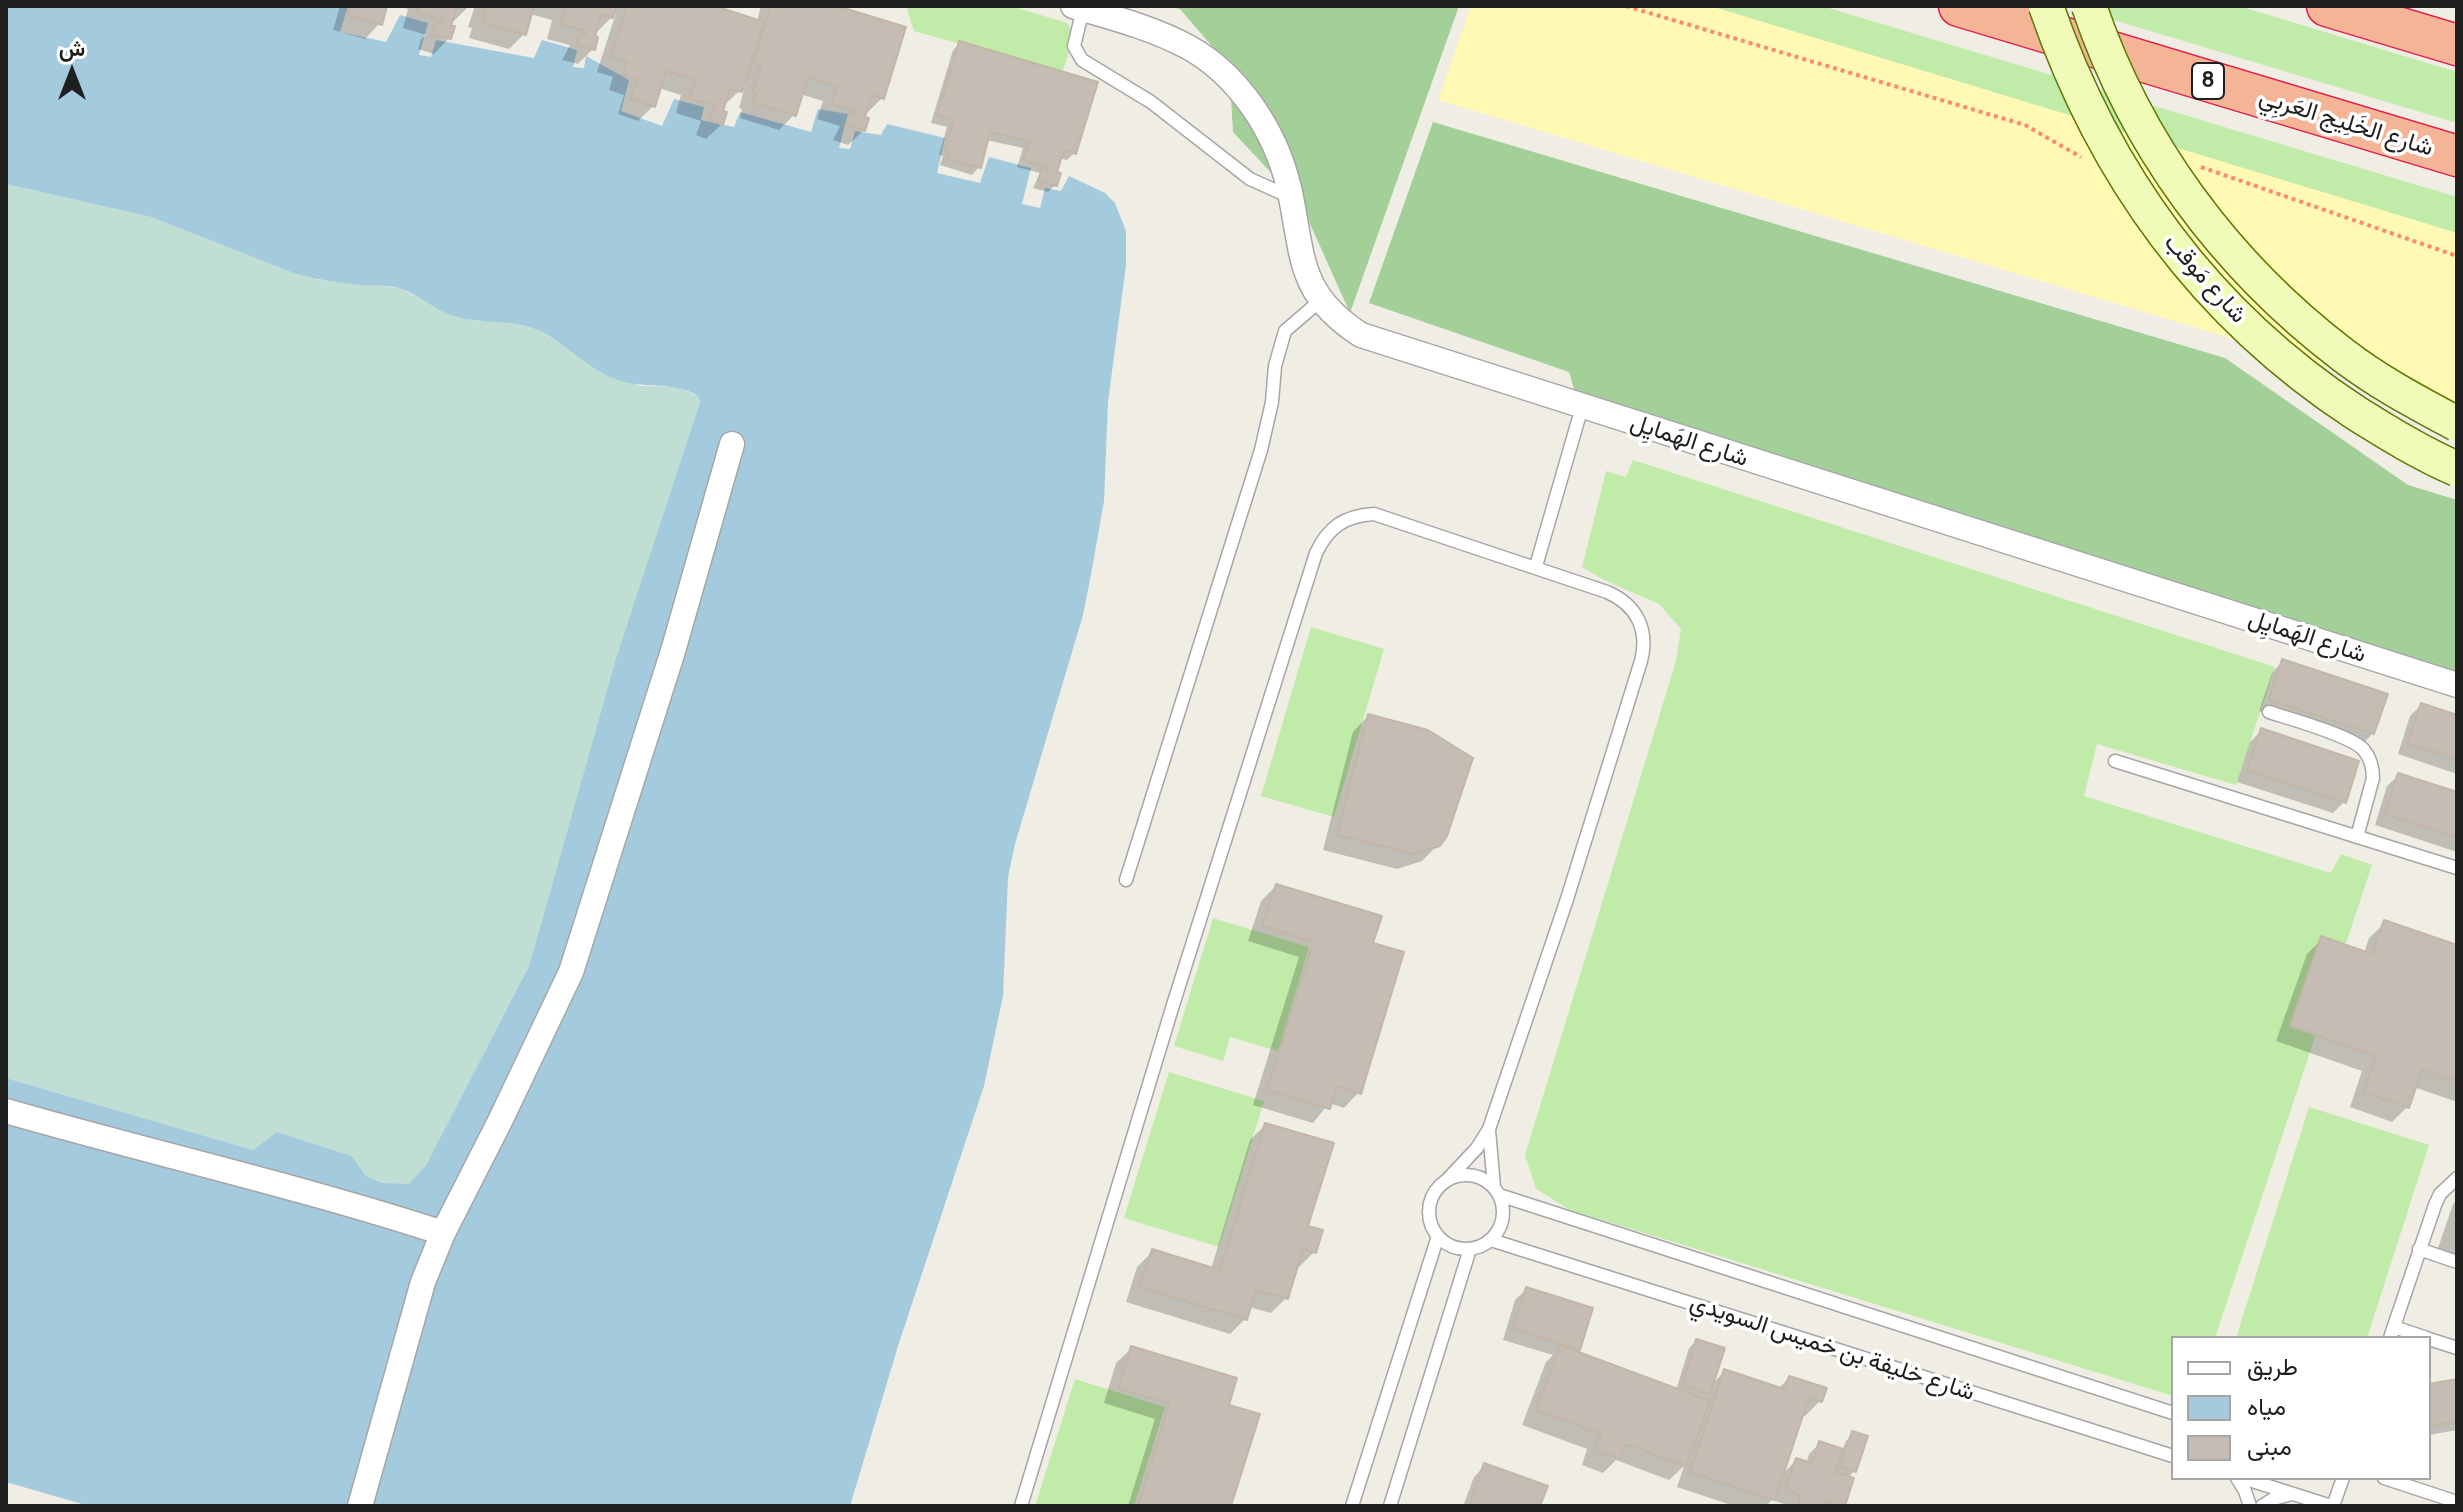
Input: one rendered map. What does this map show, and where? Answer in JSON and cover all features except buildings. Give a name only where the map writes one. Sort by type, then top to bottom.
[{"type":"highway","name":"شارع الخَلِيج العَربِي","points":[[1959,6],[2457,156]]},
{"type":"highway","points":[[2327,6],[2457,45]]},
{"type":"highway","points":[[2428,6],[2457,22]]},
{"type":"main road","name":"شارع مَوقب","points":[[2046,6],[2062,55],[2092,120],[2128,183],[2169,242],[2216,296],[2268,346],[2324,391],[2384,431],[2457,469]]},
{"type":"main road","name":"شارع مَوقب","points":[[2089,6],[2128,101],[2161,159],[2200,215],[2244,266],[2292,313],[2344,356],[2457,424]]},
{"type":"street","name":"شارع الهَمايِل","points":[[1078,8],[1157,33],[1188,47],[1212,64],[1252,107],[1268,131],[1280,159],[1306,276],[1321,300],[1343,324],[1380,343],[2457,685]]},
{"type":"street","points":[[360,1506],[423,1282],[443,1233],[571,972],[673,651],[732,444]]},
{"type":"street","points":[[6,1111],[373,1210],[443,1233]]},
{"type":"lane","points":[[1078,8],[1074,46],[1082,60],[1160,108],[1250,179],[1290,197]]},
{"type":"lane","points":[[1126,880],[1261,450],[1280,344],[1286,329],[1321,300]]},
{"type":"lane","points":[[1536,566],[1582,407]]},
{"type":"lane","points":[[1021,1506],[1173,1005],[1316,553],[1324,536],[1338,523],[1355,515],[1374,514],[1607,592],[1628,604],[1642,625],[1644,649],[1567,899],[1489,1129],[1477,1148],[1446,1181]]},
{"type":"lane","points":[[2269,712],[2347,739],[2363,750],[2373,768],[2373,778],[2357,837]]},
{"type":"lane","points":[[2115,761],[2457,868]]},
{"type":"lane","points":[[1489,1129],[1496,1191],[1504,1210],[1503,1219],[1491,1240],[1470,1249],[1453,1246],[1438,1236],[1430,1220],[1430,1202],[1439,1186],[1454,1177],[1471,1175],[1496,1191]]},
{"type":"lane","points":[[2416,1336],[2392,1332],[2440,1194],[2457,1178]]},
{"type":"lane","name":"شارع خليفة بن خميس السويدي","points":[[1496,1191],[2171,1412]]},
{"type":"lane","points":[[1352,1506],[1438,1236]]},
{"type":"lane","name":"شارع خليفة بن خميس السويدي","points":[[1491,1240],[2171,1455]]},
{"type":"lane","points":[[1390,1506],[1470,1249]]},
{"type":"lane","points":[[2419,1249],[2457,1262]]},
{"type":"lane","points":[[2431,1339],[2457,1348]]},
{"type":"lane","points":[[2241,1480],[2250,1506]]},
{"type":"lane","points":[[2247,1480],[2332,1506],[2342,1480]]},
{"type":"lane","points":[[2390,1480],[2457,1502]]},
{"type":"lane","points":[[2262,1506],[2273,1499],[2293,1494]]},
{"type":"path","points":[[1626,6],[2025,125],[2086,159]]},
{"type":"path","points":[[2188,167],[2203,167],[2457,256]]},
{"type":"green space","points":[[906,6],[1011,6],[1067,23],[1075,35],[1062,73],[914,31]]},
{"type":"green space","points":[[1165,6],[1459,6],[1350,313],[1302,206],[1233,132],[1229,66],[1180,9]]},
{"type":"green space","points":[[1710,6],[1822,6],[2457,197],[2457,233]]},
{"type":"green space","points":[[2067,6],[2239,6],[2457,72],[2457,123]]},
{"type":"green space","points":[[1433,122],[2225,358],[2408,485],[2457,500],[2457,672],[1577,399],[1569,372],[1369,303]]},
{"type":"green space","points":[[1633,460],[2275,667],[2236,785],[2097,744],[2084,796],[2331,873],[2341,854],[2372,865],[2216,1336],[2171,1336],[2171,1395],[1570,1210],[1536,1189],[1525,1155],[1676,661],[1681,629],[1659,604],[1582,567],[1606,471],[1626,477]]},
{"type":"green space","points":[[1311,627],[1384,649],[1334,817],[1261,796]]},
{"type":"green space","points":[[1213,918],[1309,947],[1278,1051],[1230,1037],[1223,1061],[1174,1046]]},
{"type":"green space","points":[[1169,1072],[1264,1101],[1219,1247],[1124,1218]]},
{"type":"green space","points":[[2309,1107],[2429,1145],[2368,1336],[2237,1336]]},
{"type":"green space","points":[[1075,1379],[1165,1407],[1134,1506],[1035,1506]]},
{"type":"shaded area","points":[[6,184],[151,217],[296,274],[320,280],[399,288],[455,316],[478,321],[504,321],[535,329],[640,386],[677,387],[698,396],[700,402],[616,658],[529,966],[426,1165],[409,1185],[382,1183],[366,1176],[352,1156],[277,1132],[253,1150],[6,1078]]},
{"type":"sand","points":[[1471,6],[1710,6],[2457,233],[2457,406],[1438,100]]},
{"type":"water","points":[[6,6],[348,6],[340,32],[386,42],[400,15],[428,23],[419,55],[431,57],[436,40],[534,58],[542,40],[577,50],[573,67],[584,68],[586,56],[629,80],[621,111],[662,126],[674,99],[704,107],[701,120],[734,127],[740,112],[811,132],[818,109],[848,114],[839,148],[850,149],[855,131],[881,135],[887,124],[945,138],[937,173],[980,183],[989,157],[1031,168],[1022,204],[1040,208],[1045,188],[1061,191],[1069,176],[1105,193],[1115,203],[1126,231],[1126,265],[1108,402],[1104,501],[1083,615],[1008,877],[1003,996],[984,1086],[898,1346],[850,1506],[89,1506],[6,1482],[6,1078],[253,1150],[277,1132],[352,1156],[366,1176],[382,1183],[409,1184],[426,1165],[529,966],[616,658],[700,402],[698,396],[679,388],[615,379],[532,328],[454,316],[399,288],[337,282],[296,274],[151,217],[6,184]]}]
